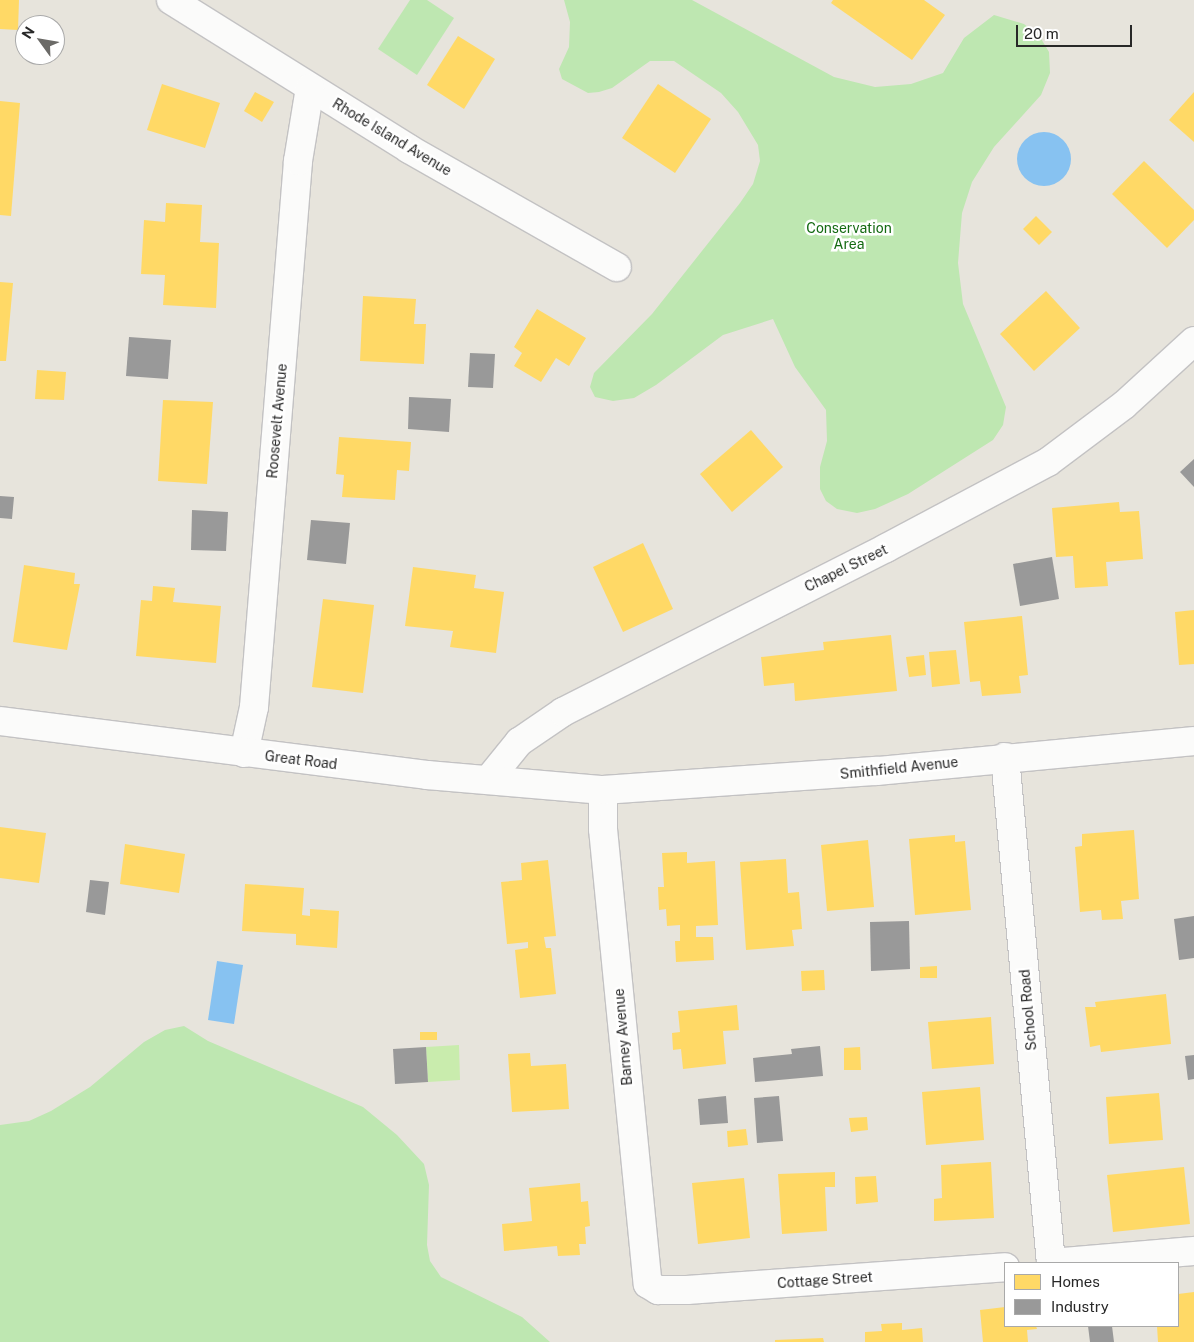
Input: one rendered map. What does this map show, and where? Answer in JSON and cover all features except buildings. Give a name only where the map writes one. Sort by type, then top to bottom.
[{"type":"street","name":"Rhode Island Avenue","points":[[171,0],[408,149],[617,267]]},
{"type":"street","name":"Roosevelt Avenue","points":[[244,753],[254,707],[298,161],[310,88]]},
{"type":"street","name":"Chapel Street","points":[[489,779],[520,742],[562,712],[886,548],[1048,462],[1124,405],[1194,341]]},
{"type":"street","name":"Great Road","points":[[0,721],[244,753],[603,790]]},
{"type":"street","name":"Smithfield Avenue","points":[[603,790],[877,772],[1005,756],[1194,741]]},
{"type":"street","name":"School Road","points":[[1005,756],[1051,1262]]},
{"type":"street","name":"Barney Avenue","points":[[603,790],[603,829],[648,1284]]},
{"type":"street","points":[[1063,1262],[1194,1251]]},
{"type":"street","name":"Cottage Street","points":[[648,1284],[658,1290],[687,1290],[1004,1267]]},
{"type":"green space","points":[[410,0],[427,0],[454,18],[417,75],[378,49]]},
{"type":"green space","name":"Conservation Area","points":[[564,0],[692,0],[834,77],[875,87],[911,84],[943,73],[964,38],[994,15],[1024,24],[1040,37],[1049,52],[1050,73],[1041,95],[994,147],[972,182],[962,213],[958,263],[963,304],[1006,407],[1003,425],[993,440],[908,494],[875,509],[857,513],[837,509],[826,501],[820,489],[820,467],[827,441],[826,410],[795,367],[773,319],[723,335],[656,385],[634,398],[613,401],[595,397],[590,387],[594,373],[652,314],[740,203],[753,184],[760,161],[758,145],[738,112],[721,93],[674,61],[650,61],[612,88],[599,92],[588,93],[562,79],[559,69],[569,47],[570,22]]},
{"type":"green space","points":[[184,1026],[208,1041],[363,1107],[397,1135],[424,1164],[429,1185],[427,1245],[430,1261],[441,1277],[522,1317],[550,1342],[0,1342],[0,1125],[29,1121],[51,1111],[90,1087],[144,1042],[165,1030]]},
{"type":"green space","points":[[459,1045],[460,1080],[428,1082],[426,1047]]},
{"type":"water","points":[[1039,132],[1049,132],[1059,136],[1067,144],[1071,159],[1067,174],[1059,182],[1049,186],[1039,186],[1029,182],[1021,174],[1017,164],[1017,154],[1021,144],[1029,136]]},
{"type":"water","points":[[217,961],[243,965],[234,1024],[208,1020]]}]
